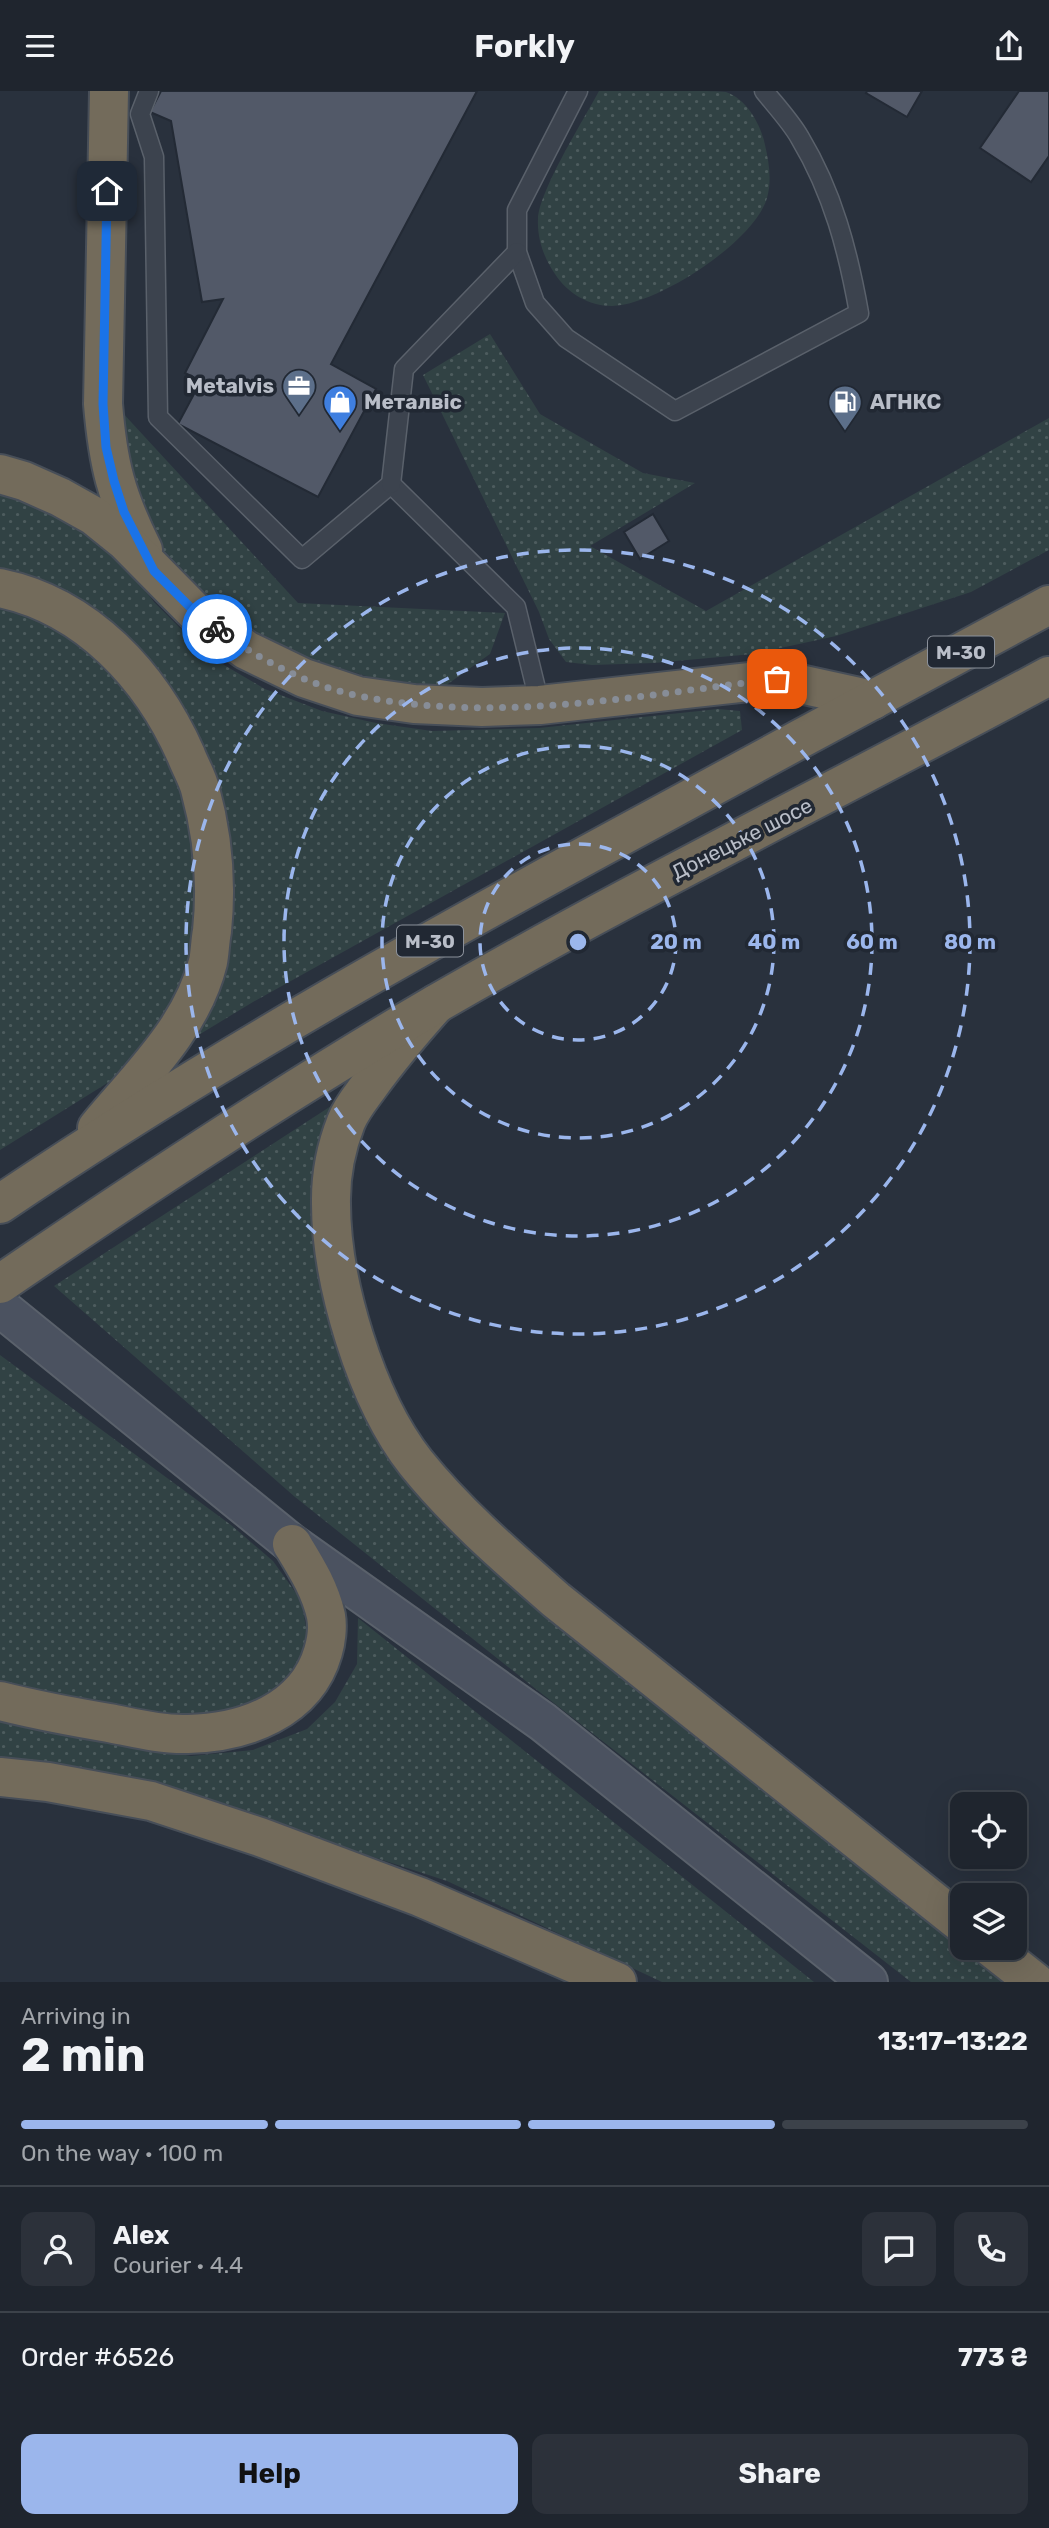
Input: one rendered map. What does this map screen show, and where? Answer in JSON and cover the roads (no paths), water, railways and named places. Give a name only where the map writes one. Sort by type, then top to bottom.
[{"type":"highway","points":[[109,91],[103,381],[106,447],[124,512],[154,571]]},
{"type":"highway","points":[[0,474],[60,497],[94,516],[125,541],[198,615],[246,650],[304,678],[358,696],[414,704],[482,707],[568,704],[777,679],[873,699]]},
{"type":"highway","points":[[0,588],[25,593],[60,609],[94,631],[124,659],[150,692],[178,737],[200,787],[212,845],[216,896],[208,962],[197,993],[182,1023],[77,1152]]},
{"type":"highway","name":"М-30","points":[[0,1204],[77,1152],[215,1067],[457,925],[1049,605]]},
{"type":"highway","name":"Донецьке шосе","points":[[436,1004],[646,888],[1049,676]]},
{"type":"highway","points":[[436,1004],[399,1045],[347,1119],[336,1157],[331,1198],[336,1263],[351,1325],[371,1381],[391,1425],[415,1461],[442,1492],[495,1546],[546,1591],[950,1914]]},
{"type":"highway","name":"М-30","points":[[0,1285],[254,1116],[436,1004]]},
{"type":"highway","points":[[0,1701],[159,1733],[186,1734],[244,1727],[271,1715],[298,1697],[318,1671],[326,1644],[326,1618],[315,1581],[292,1544]]},
{"type":"highway","points":[[0,1777],[48,1782],[151,1801],[248,1833],[421,1897],[617,1982]]},
{"type":"highway","points":[[1007,1960],[1035,1982]]},
{"type":"main road","points":[[0,1307],[292,1544],[543,1722],[869,1982]]},
{"type":"lane","points":[[149,91],[140,114],[154,157],[158,417],[302,559],[391,484],[404,369],[517,252]]},
{"type":"lane","points":[[579,91],[517,209],[517,252],[535,303],[566,338],[675,411],[859,313],[849,257],[829,193],[799,137],[764,91]]},
{"type":"lane","points":[[391,484],[516,607],[540,705]]},
{"type":"place","name":"Metalvis","points":[[299,416]]},
{"type":"place","name":"Металвіс","points":[[340,432]]},
{"type":"place","name":"АГНКС","points":[[845,432]]}]
